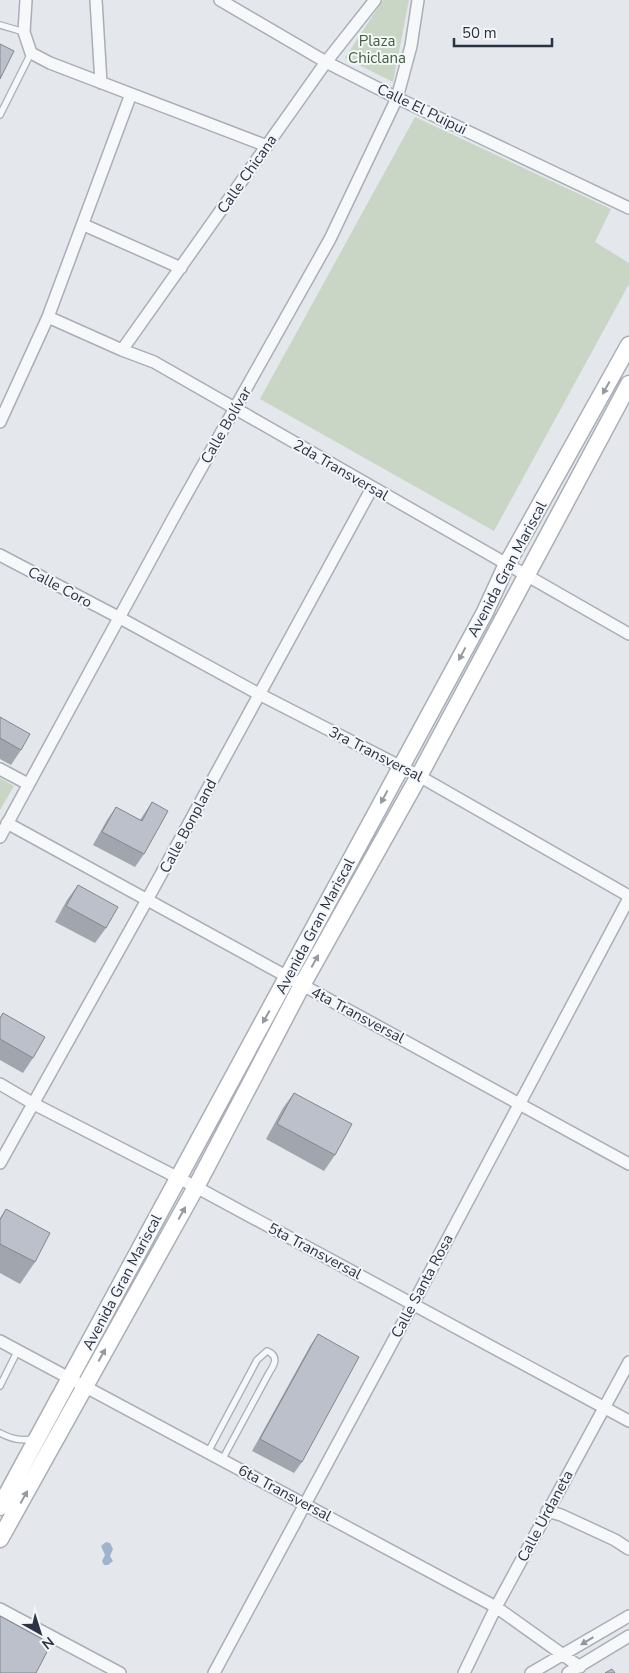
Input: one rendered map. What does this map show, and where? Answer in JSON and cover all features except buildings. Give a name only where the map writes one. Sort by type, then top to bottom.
[{"type":"street","points":[[26,0],[24,32],[31,53],[50,63],[266,146]]},
{"type":"street","points":[[96,0],[101,83]]},
{"type":"street","name":"Calle El Puipui","points":[[220,0],[326,62],[397,98],[629,208]]},
{"type":"street","name":"Calle Chicana","points":[[122,350],[326,62],[375,0]]},
{"type":"street","name":"Calle Bolívar","points":[[0,836],[176,513],[330,239],[397,98],[411,46],[418,0]]},
{"type":"street","points":[[0,422],[48,317],[84,225],[131,94]]},
{"type":"street","points":[[84,225],[180,268]]},
{"type":"street","name":"2da Transversal","points":[[48,317],[154,362],[629,634]]},
{"type":"street","name":"Avenida Gran Mariscal","points":[[0,1506],[484,612],[507,564],[625,363],[629,345]]},
{"type":"street","name":"Avenida Gran Mariscal","points":[[0,1540],[196,1187],[302,985],[418,776],[629,384]]},
{"type":"street","name":"Calle Bonpland","points":[[0,1163],[148,900],[372,488]]},
{"type":"street","name":"Calle Coro","points":[[0,555],[120,618]]},
{"type":"street","name":"3ra Transversal","points":[[120,618],[259,694],[401,766],[629,897]]},
{"type":"street","points":[[0,769],[28,784]]},
{"type":"street","name":"4ta Transversal","points":[[7,823],[629,1164]]},
{"type":"street","name":"Calle Santa Rosa","points":[[214,1673],[629,897]]},
{"type":"street","name":"5ta Transversal","points":[[0,1084],[34,1104],[196,1187],[629,1421]]},
{"type":"street","name":"6ta Transversal","points":[[0,1340],[496,1607],[580,1667]]},
{"type":"street","name":"Calle Urdaneta","points":[[464,1673],[496,1607],[629,1362]]},
{"type":"street","points":[[547,1511],[561,1515],[615,1540],[629,1549]]},
{"type":"street","points":[[0,1609],[120,1673]]},
{"type":"street","points":[[532,1673],[629,1616]]},
{"type":"street","points":[[568,1673],[629,1636]]},
{"type":"lane","points":[[0,25],[24,32]]},
{"type":"lane","points":[[0,116],[31,53]]},
{"type":"lane","points":[[0,1386],[18,1350]]},
{"type":"lane","points":[[208,1452],[257,1360],[267,1351],[272,1353],[275,1357],[275,1364],[222,1460]]},
{"type":"lane","points":[[0,1433],[13,1440],[23,1441],[37,1438]]},
{"type":"green space","name":"Plaza Chiclana","points":[[383,0],[409,0],[393,82],[345,58]]},
{"type":"green space","points":[[415,117],[611,209],[595,242],[629,263],[629,284],[494,531],[260,399]]},
{"type":"green space","points":[[0,778],[14,786],[0,810]]},
{"type":"water","points":[[106,1542],[110,1543],[113,1549],[110,1556],[113,1561],[108,1565],[104,1565],[102,1561],[105,1555],[101,1546]]}]
